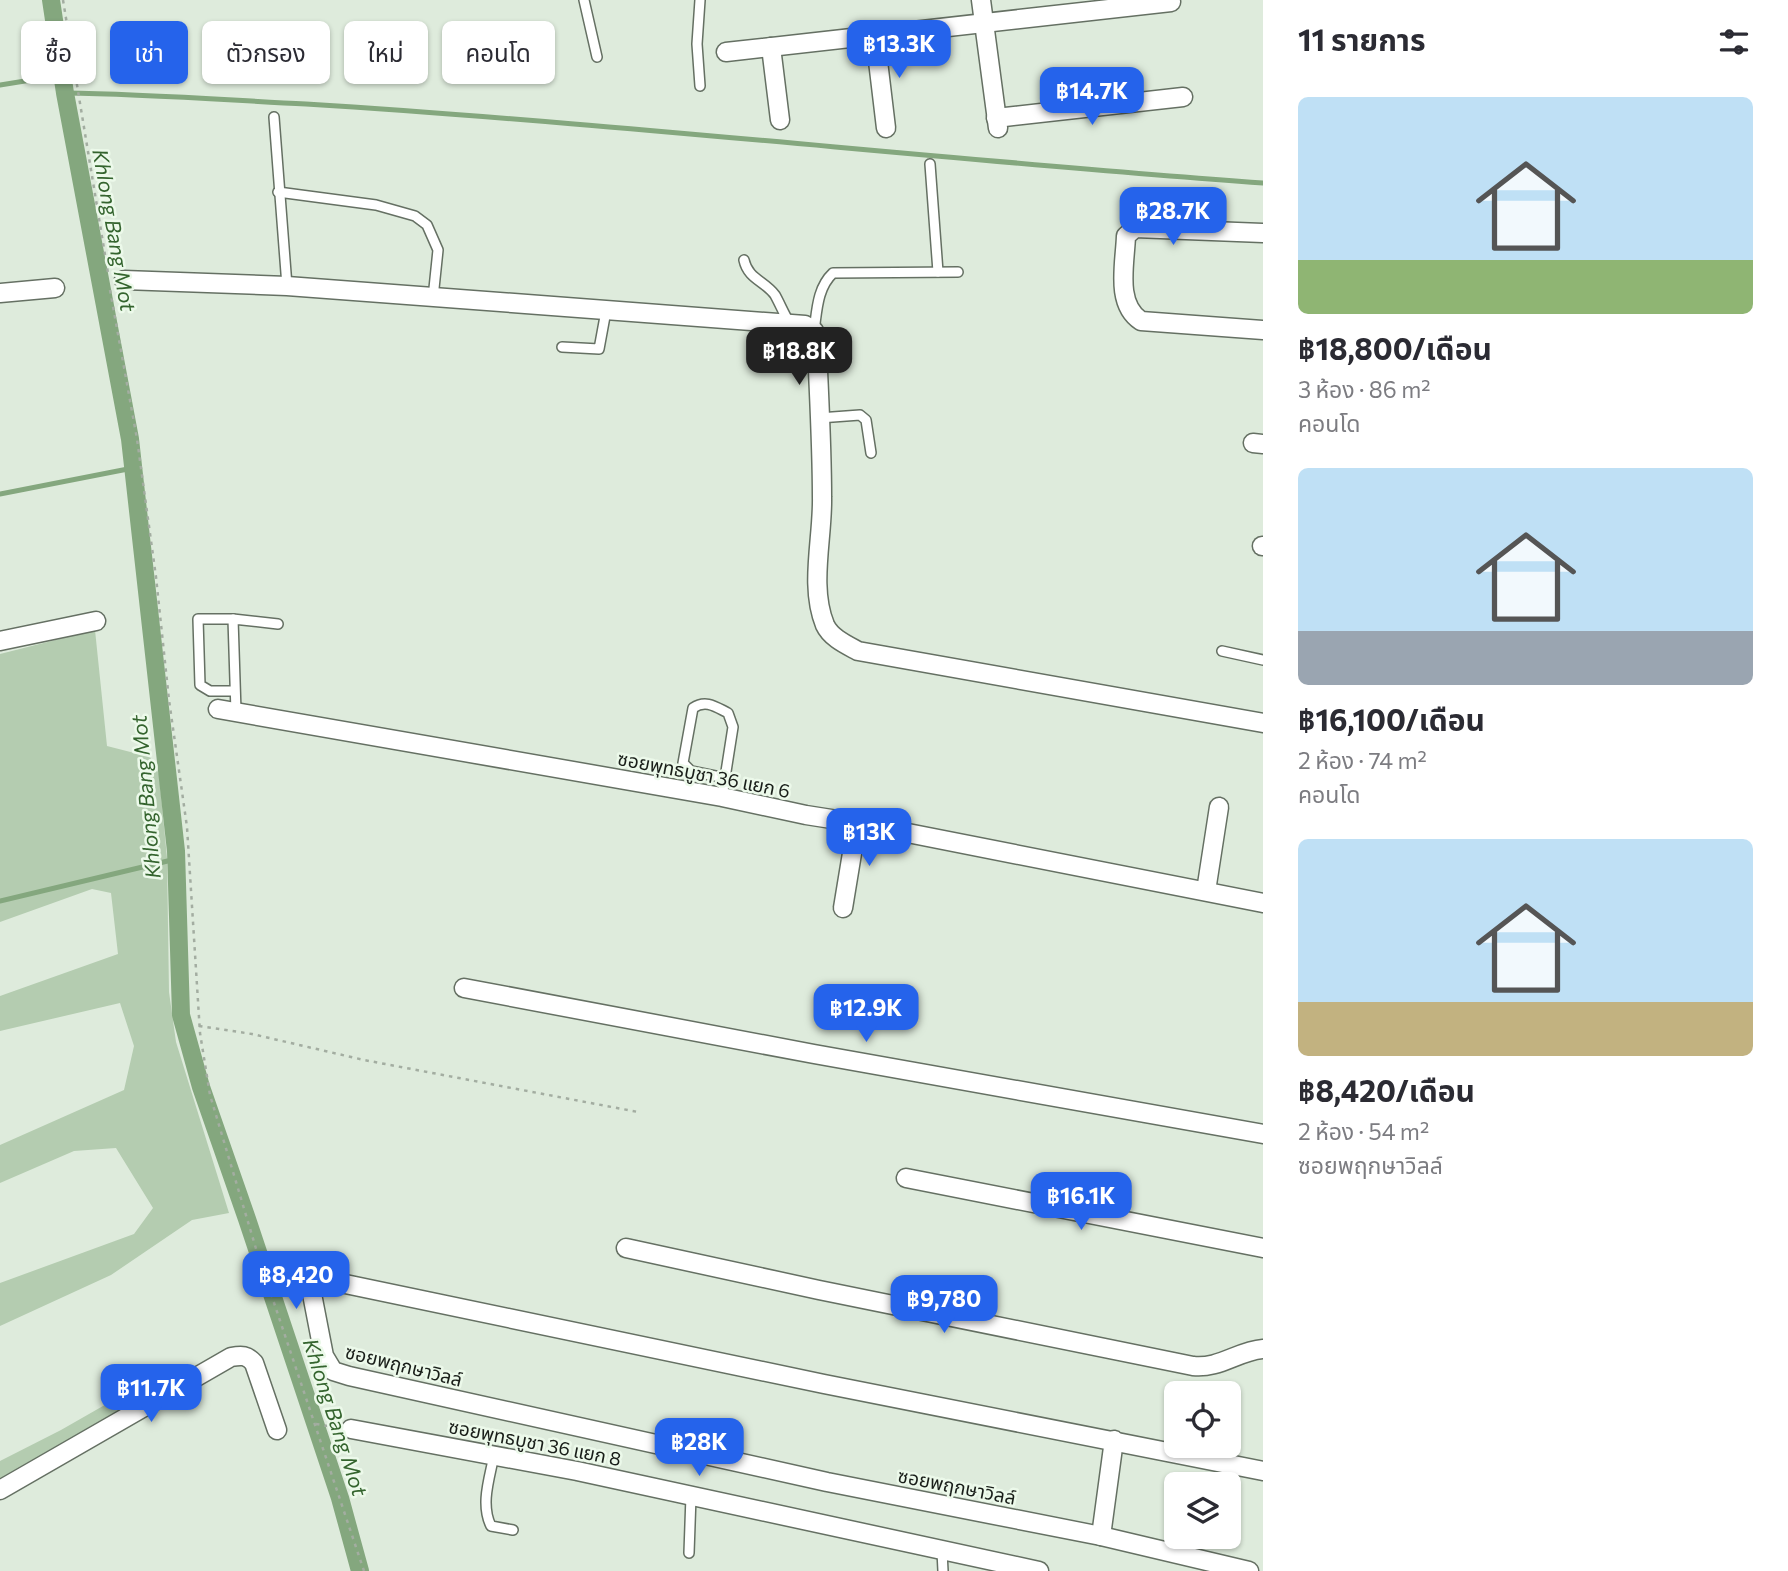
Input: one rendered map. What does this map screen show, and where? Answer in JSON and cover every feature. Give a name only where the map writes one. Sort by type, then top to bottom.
[{"type":"street","points":[[981,0],[997,123],[1183,97]]},
{"type":"street","points":[[726,52],[1171,2]]},
{"type":"street","points":[[875,36],[886,128]]},
{"type":"street","points":[[771,47],[780,120]]},
{"type":"street","points":[[1263,233],[1135,228],[1126,236],[1124,301],[1132,315],[1141,321],[1263,330]]},
{"type":"street","points":[[124,280],[287,286],[805,325],[814,331],[817,347],[822,500],[818,588],[821,614],[827,629],[842,642],[859,651],[1263,723]]},
{"type":"street","points":[[0,293],[55,288]]},
{"type":"street","points":[[0,641],[96,621]]},
{"type":"street","name":"ซอยพุทธบูชา 36 แยก 6","points":[[227,710],[722,797],[1263,902]]},
{"type":"street","points":[[1206,891],[1219,807]]},
{"type":"street","points":[[843,908],[857,823]]},
{"type":"street","points":[[464,988],[1263,1134]]},
{"type":"street","points":[[906,1178],[1263,1248]]},
{"type":"street","points":[[626,1248],[1193,1366],[1212,1366],[1249,1350],[1263,1349]]},
{"type":"street","name":"ซอยพฤกษาวิลล์","points":[[1250,1571],[1101,1536],[827,1482],[349,1376],[333,1370],[324,1356],[312,1294],[320,1284],[331,1281],[811,1381],[1263,1471]]},
{"type":"street","points":[[0,1490],[231,1357],[246,1356],[254,1363],[277,1430]]},
{"type":"street","name":"ซอยพุทธบูชา 36 แยก 8","points":[[351,1429],[494,1455],[1039,1571]]},
{"type":"street","points":[[1101,1536],[1114,1440]]},
{"type":"lane","points":[[584,0],[597,57]]},
{"type":"lane","points":[[700,0],[697,44],[700,86]]},
{"type":"lane","points":[[274,117],[287,286]]},
{"type":"lane","points":[[930,163],[938,272]]},
{"type":"lane","points":[[278,192],[376,205],[415,216],[427,225],[438,250],[433,298]]},
{"type":"lane","points":[[744,260],[751,276],[775,295],[789,322]]},
{"type":"lane","points":[[814,331],[820,292],[833,273],[958,272]]},
{"type":"lane","points":[[562,347],[600,349],[606,311]]},
{"type":"lane","points":[[820,418],[860,415],[866,420],[871,453]]},
{"type":"lane","points":[[234,691],[209,691],[200,685],[198,619],[233,619],[278,624]]},
{"type":"lane","points":[[227,710],[234,691],[233,619]]},
{"type":"lane","points":[[1222,652],[1263,660]]},
{"type":"lane","points":[[722,797],[725,778],[733,727],[731,717],[708,704],[699,705],[693,708],[683,763],[691,771],[725,778]]},
{"type":"lane","points":[[494,1455],[485,1505],[487,1518],[491,1526],[513,1531]]},
{"type":"lane","points":[[689,1553],[691,1496]]},
{"type":"lane","points":[[942,1551],[943,1571]]},
{"type":"path","points":[[63,0],[81,112]]},
{"type":"path","points":[[137,439],[187,827],[199,1026],[210,1095],[257,1252],[364,1571]]},
{"type":"path","points":[[199,1026],[252,1034],[364,1060],[638,1112]]},
{"type":"green space","points":[[95,630],[107,746],[150,757],[159,774],[167,858],[169,992],[176,1042],[229,1213],[192,1220],[111,1275],[0,1326],[0,1283],[134,1234],[153,1208],[116,1148],[74,1151],[0,1183],[0,1145],[124,1090],[134,1046],[120,1003],[0,1031],[0,996],[118,954],[111,893],[92,889],[0,922],[0,654]]},
{"type":"green space","points":[[138,1386],[176,1387],[0,1479],[0,1461]]},
{"type":"waterway","name":"Khlong Bang Mot","points":[[51,0],[65,93],[130,439],[176,851],[181,1015],[201,1087],[340,1498],[360,1571]]},
{"type":"waterway","points":[[0,85],[21,82]]},
{"type":"waterway","points":[[65,93],[186,97],[426,112],[1263,183]]},
{"type":"waterway","points":[[0,494],[133,468]]},
{"type":"waterway","points":[[0,901],[176,859]]}]
